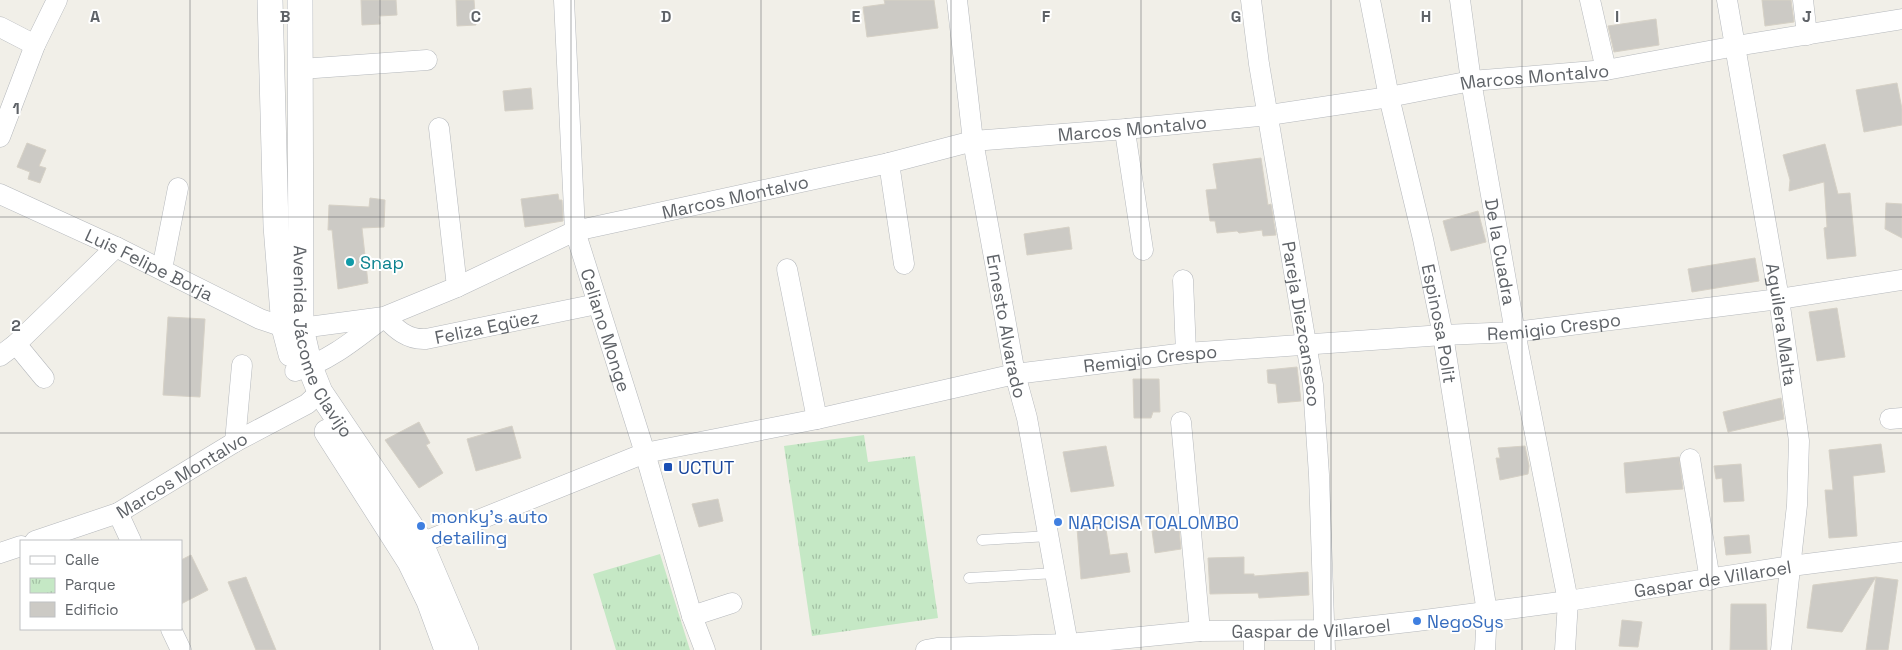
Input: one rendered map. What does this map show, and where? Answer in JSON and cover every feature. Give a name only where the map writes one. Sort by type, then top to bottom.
[{"type":"street","points":[[0,137],[35,45],[57,0]]},
{"type":"street","name":"Avenida Jácome Clavijo","points":[[270,0],[276,226],[292,328],[303,369],[314,398],[410,562],[429,601],[447,650]]},
{"type":"street","name":"Avenida Jácome Clavijo","points":[[292,328],[301,69],[300,0]]},
{"type":"street","name":"Celiano Monge","points":[[564,0],[575,232],[645,453],[692,616],[705,650]]},
{"type":"street","name":"Ernesto Alvarado","points":[[957,0],[973,141],[1015,374],[1027,418],[1069,647]]},
{"type":"street","name":"Pareja Diezcanseco","points":[[1251,0],[1259,64],[1269,115],[1312,385],[1319,475],[1324,640]]},
{"type":"street","name":"Espinosa Polit","points":[[1370,0],[1389,97],[1423,238],[1443,336],[1487,612],[1484,650]]},
{"type":"street","name":"De la Cuadra","points":[[1460,0],[1470,81],[1515,332],[1568,601],[1565,650]]},
{"type":"street","points":[[1590,0],[1606,70]]},
{"type":"street","name":"Aguilera Malta","points":[[1727,0],[1778,298],[1799,441],[1797,505],[1781,650]]},
{"type":"street","points":[[1803,0],[1807,35]]},
{"type":"street","name":"Marcos Montalvo","points":[[292,328],[384,316],[457,287],[575,232],[889,163],[973,141],[1269,115],[1389,97],[1470,81],[1606,70],[1736,46],[1902,19]]},
{"type":"street","points":[[0,27],[35,45]]},
{"type":"street","points":[[301,69],[427,60]]},
{"type":"street","points":[[439,128],[457,287]]},
{"type":"street","points":[[1126,129],[1142,250]]},
{"type":"street","points":[[889,163],[904,264]]},
{"type":"street","points":[[162,270],[178,188]]},
{"type":"street","name":"Luis Felipe Borja","points":[[0,194],[116,246],[260,319],[292,328]]},
{"type":"street","points":[[44,378],[8,350],[116,246]]},
{"type":"street","points":[[787,269],[817,419]]},
{"type":"street","points":[[1183,280],[1186,353]]},
{"type":"street","name":"Remigio Crespo","points":[[421,543],[645,453],[817,419],[1015,374],[1186,353],[1515,332],[1902,280]]},
{"type":"street","name":"Feliza Egüez","points":[[384,316],[406,335],[418,340],[597,304]]},
{"type":"street","name":"Marcos Montalvo","points":[[303,369],[362,334],[384,316]]},
{"type":"street","points":[[235,442],[242,365]]},
{"type":"street","name":"Avenida Jácome Clavijo","points":[[314,398],[421,543],[466,650]]},
{"type":"street","name":"Marcos Montalvo","points":[[38,540],[118,513],[235,442],[314,398]]},
{"type":"street","points":[[1181,422],[1200,631]]},
{"type":"street","points":[[1690,459],[1710,580]]},
{"type":"street","points":[[118,513],[131,540]]},
{"type":"street","points":[[0,553],[20,546]]},
{"type":"street","name":"Gaspar de Villaroel","points":[[926,650],[937,648],[1069,647],[1133,644],[1200,631],[1254,640],[1324,640],[1418,621],[1568,601],[1791,566],[1902,552]]},
{"type":"street","points":[[692,616],[732,603]]},
{"type":"street","points":[[171,630],[181,650]]},
{"type":"lane","points":[[982,540],[1049,536]]},
{"type":"lane","points":[[969,578],[1056,573]]},
{"type":"green space","points":[[864,435],[868,462],[915,456],[938,618],[812,636],[784,446]]},
{"type":"green space","points":[[660,554],[690,650],[616,650],[593,574]]},
{"type":"building","points":[[361,0],[396,0],[397,15],[379,16],[380,24],[362,25]]},
{"type":"building","points":[[456,0],[474,0],[476,25],[457,26]]},
{"type":"building","points":[[884,0],[934,0],[938,28],[867,37],[863,7],[885,4]]},
{"type":"building","points":[[1762,0],[1791,0],[1794,22],[1765,26]]},
{"type":"building","points":[[1656,19],[1659,45],[1614,52],[1608,26]]},
{"type":"building","points":[[1897,83],[1902,109],[1902,125],[1864,132],[1856,90]]},
{"type":"building","points":[[531,88],[533,109],[505,111],[503,91]]},
{"type":"building","points":[[27,143],[46,150],[39,166],[46,168],[40,183],[28,179],[30,172],[17,167]]},
{"type":"building","points":[[1825,144],[1838,194],[1850,193],[1856,256],[1827,259],[1824,228],[1827,227],[1824,182],[1789,191],[1790,180],[1783,155]]},
{"type":"building","points":[[1261,158],[1268,205],[1271,204],[1276,235],[1263,236],[1262,230],[1217,233],[1215,221],[1210,221],[1206,190],[1217,189],[1213,164]]},
{"type":"building","points":[[558,194],[559,200],[562,200],[563,221],[525,227],[521,199]]},
{"type":"building","points":[[370,198],[385,200],[384,227],[362,228],[368,283],[338,289],[332,230],[328,230],[329,205],[369,207]]},
{"type":"building","points":[[1886,203],[1902,204],[1902,238],[1885,229]]},
{"type":"building","points":[[1478,211],[1486,242],[1451,251],[1443,221]]},
{"type":"building","points":[[1069,227],[1072,249],[1027,255],[1024,234]]},
{"type":"building","points":[[1755,258],[1759,281],[1692,292],[1688,269]]},
{"type":"building","points":[[1837,308],[1845,357],[1817,361],[1809,312]]},
{"type":"building","points":[[168,317],[205,319],[200,397],[163,395]]},
{"type":"building","points":[[1297,367],[1301,401],[1278,403],[1276,384],[1268,383],[1267,370]]},
{"type":"building","points":[[1133,379],[1159,379],[1160,412],[1153,412],[1151,418],[1134,418]]},
{"type":"building","points":[[1781,398],[1784,419],[1728,432],[1723,412]]},
{"type":"building","points":[[419,422],[430,443],[426,445],[443,473],[419,488],[385,440]]},
{"type":"building","points":[[512,426],[521,458],[476,471],[467,439]]},
{"type":"building","points":[[1881,444],[1885,472],[1853,476],[1857,536],[1829,538],[1825,490],[1833,490],[1829,450]]},
{"type":"building","points":[[1106,446],[1114,486],[1071,492],[1063,452]]},
{"type":"building","points":[[1525,446],[1529,466],[1528,474],[1500,480],[1496,458],[1500,458],[1498,448]]},
{"type":"building","points":[[1679,457],[1683,489],[1626,493],[1624,463]]},
{"type":"building","points":[[1741,464],[1744,501],[1724,502],[1722,478],[1716,479],[1714,466]]},
{"type":"building","points":[[718,499],[723,521],[699,527],[692,504]]},
{"type":"building","points":[[1105,523],[1110,555],[1127,553],[1130,572],[1081,579],[1077,528]]},
{"type":"building","points":[[1179,528],[1181,549],[1155,553],[1152,531]]},
{"type":"building","points":[[1749,535],[1751,553],[1726,555],[1724,537]]},
{"type":"building","points":[[191,555],[208,590],[182,603],[182,560]]},
{"type":"building","points":[[1244,557],[1244,574],[1254,574],[1254,576],[1308,572],[1309,595],[1259,598],[1258,593],[1210,594],[1208,558]]},
{"type":"building","points":[[246,577],[276,650],[256,650],[228,582]]},
{"type":"building","points":[[1876,577],[1842,632],[1807,628],[1813,585]]},
{"type":"building","points":[[1876,577],[1898,580],[1888,650],[1866,650]]},
{"type":"building","points":[[1731,604],[1766,604],[1767,650],[1730,650]]},
{"type":"building","points":[[1622,620],[1642,622],[1638,647],[1619,646]]},
{"type":"place","name":"Snap","points":[[350,262]]},
{"type":"place","name":"UCTUT","points":[[668,467]]},
{"type":"place","name":"NARCISA TOALOMBO","points":[[1058,522]]},
{"type":"place","name":"monky’s auto detailing","points":[[421,526]]},
{"type":"place","name":"NegoSys","points":[[1417,621]]}]
